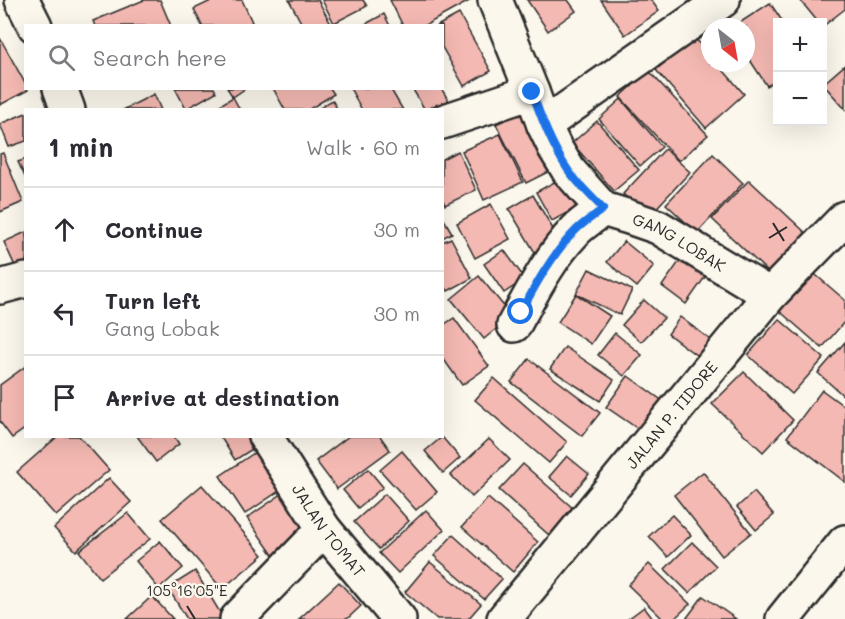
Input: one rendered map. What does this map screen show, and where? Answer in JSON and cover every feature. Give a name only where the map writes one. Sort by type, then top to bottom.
[{"type":"street","points":[[22,0],[34,24]]},
{"type":"street","points":[[495,0],[555,148],[569,171],[603,209],[577,229],[554,258],[535,285],[514,326]]},
{"type":"street","points":[[544,125],[723,0]]},
{"type":"street","points":[[61,90],[67,108]]},
{"type":"street","points":[[444,121],[532,92]]},
{"type":"street","name":"GANG LOBAK","points":[[603,209],[658,227],[770,296]]},
{"type":"street","name":"JALAN P. TIDORE","points":[[504,619],[770,296],[839,236]]},
{"type":"street","points":[[0,287],[24,281]]},
{"type":"street","name":"JALAN TOMAT","points":[[266,438],[324,529],[399,619]]},
{"type":"street","points":[[237,619],[324,529]]},
{"type":"street","points":[[783,619],[845,542]]},
{"type":"building","points":[[144,0],[160,0],[170,24],[94,24],[93,21]]},
{"type":"building","points":[[213,0],[242,0],[252,22],[249,24],[201,24],[194,9]]},
{"type":"building","points":[[289,0],[318,0],[331,24],[302,24]]},
{"type":"building","points":[[322,0],[363,0],[367,6],[334,23]]},
{"type":"building","points":[[390,0],[471,0],[428,24],[402,24]]},
{"type":"building","points":[[527,0],[568,0],[576,11],[548,31]]},
{"type":"building","points":[[601,0],[651,0],[659,11],[625,35]]},
{"type":"building","points":[[800,0],[845,0],[845,9],[827,23],[827,18],[815,18]]},
{"type":"building","points":[[770,3],[780,18],[773,18],[773,82],[767,86],[755,68],[755,18],[747,18]]},
{"type":"building","points":[[384,14],[389,24],[366,24]]},
{"type":"building","points":[[459,14],[491,71],[464,86],[444,51],[444,24],[441,24]]},
{"type":"building","points":[[694,37],[701,45],[701,72],[725,72],[744,94],[706,128],[656,70]]},
{"type":"building","points":[[0,38],[24,81],[24,90],[28,90],[0,105]]},
{"type":"building","points":[[845,65],[845,109],[827,89],[827,81]]},
{"type":"building","points":[[649,71],[708,135],[679,161],[620,97]]},
{"type":"building","points":[[176,90],[215,90],[216,92],[185,108]]},
{"type":"building","points":[[228,90],[243,90],[233,97]]},
{"type":"building","points":[[274,90],[331,90],[334,94],[311,108],[284,108]]},
{"type":"building","points":[[351,90],[391,90],[402,108],[361,108]]},
{"type":"building","points":[[413,90],[442,90],[449,101],[439,108],[424,108]]},
{"type":"building","points":[[154,94],[160,108],[127,108]]},
{"type":"building","points":[[233,97],[239,108],[215,108]]},
{"type":"building","points":[[621,99],[662,147],[640,166],[599,119]]},
{"type":"building","points":[[332,100],[337,108],[320,108]]},
{"type":"building","points":[[529,108],[558,167],[526,183],[496,124]]},
{"type":"building","points":[[24,114],[24,142],[9,147],[0,124]]},
{"type":"building","points":[[597,121],[639,170],[614,191],[572,143]]},
{"type":"building","points":[[500,134],[523,182],[484,200],[462,151]]},
{"type":"building","points":[[665,149],[690,172],[648,217],[623,194]]},
{"type":"building","points":[[458,151],[476,190],[445,205],[444,203],[444,158]]},
{"type":"building","points":[[3,153],[23,202],[0,212],[0,154]]},
{"type":"building","points":[[713,154],[743,183],[697,233],[666,204]]},
{"type":"building","points":[[24,160],[24,175],[18,162]]},
{"type":"building","points":[[569,174],[585,203],[552,221],[536,192]]},
{"type":"building","points":[[749,180],[807,234],[770,274],[712,219]]},
{"type":"building","points":[[533,195],[560,241],[537,256],[509,209]]},
{"type":"building","points":[[491,204],[510,239],[475,258],[457,223]]},
{"type":"building","points":[[444,219],[452,233],[444,237]]},
{"type":"building","points":[[24,233],[24,275],[20,277],[4,242]]},
{"type":"building","points":[[451,238],[472,278],[448,291],[444,285],[444,241]]},
{"type":"building","points":[[624,241],[654,266],[637,287],[607,262]]},
{"type":"building","points":[[504,250],[525,279],[504,293],[484,264]]},
{"type":"building","points":[[686,252],[710,270],[686,304],[662,286]]},
{"type":"building","points":[[589,269],[632,290],[620,315],[576,294]]},
{"type":"building","points":[[810,270],[845,300],[845,321],[822,348],[776,308]]},
{"type":"building","points":[[479,276],[512,316],[484,339],[451,299]]},
{"type":"building","points":[[576,294],[610,316],[591,344],[558,322]]},
{"type":"building","points":[[644,300],[664,318],[641,342],[622,325]]},
{"type":"building","points":[[680,317],[712,341],[700,358],[668,334]]},
{"type":"building","points":[[454,318],[489,366],[462,385],[444,360],[444,325]]},
{"type":"building","points":[[779,319],[824,358],[792,394],[748,355]]},
{"type":"building","points":[[615,333],[642,355],[624,376],[598,355]]},
{"type":"building","points":[[845,342],[845,397],[818,373]]},
{"type":"building","points":[[565,347],[614,380],[600,401],[550,369]]},
{"type":"building","points":[[529,359],[600,413],[582,436],[511,382]]},
{"type":"building","points":[[24,367],[24,429],[12,438],[0,422],[0,385]]},
{"type":"building","points":[[744,372],[793,420],[763,452],[712,404]]},
{"type":"building","points":[[628,376],[671,407],[650,437],[606,407]]},
{"type":"building","points":[[494,378],[567,442],[549,463],[475,400]]},
{"type":"building","points":[[822,390],[845,407],[845,482],[787,437]]},
{"type":"building","points":[[56,438],[81,438],[109,470],[56,516],[17,472]]},
{"type":"building","points":[[138,438],[175,438],[179,444],[156,462]]},
{"type":"building","points":[[221,438],[252,438],[257,446],[235,460]]},
{"type":"building","points":[[346,438],[381,438],[390,450],[337,489],[316,461]]},
{"type":"building","points":[[443,438],[460,458],[443,473],[425,451]]},
{"type":"building","points":[[489,439],[510,460],[472,497],[451,475]]},
{"type":"building","points":[[257,451],[282,489],[245,514],[220,476]]},
{"type":"building","points":[[402,451],[437,492],[416,510],[380,470]]},
{"type":"building","points":[[567,456],[589,474],[571,495],[549,477]]},
{"type":"building","points":[[523,464],[575,510],[551,537],[499,490]]},
{"type":"building","points":[[368,469],[383,487],[358,508],[343,490]]},
{"type":"building","points":[[703,472],[751,533],[722,556],[674,495]]},
{"type":"building","points":[[109,478],[131,502],[76,551],[54,528]]},
{"type":"building","points":[[202,485],[263,555],[222,589],[162,519]]},
{"type":"building","points":[[286,491],[317,535],[278,562],[247,518]]},
{"type":"building","points":[[754,492],[774,515],[756,530],[737,507]]},
{"type":"building","points":[[385,494],[409,521],[379,549],[354,522]]},
{"type":"building","points":[[488,498],[538,542],[513,572],[462,527]]},
{"type":"building","points":[[426,510],[444,530],[398,573],[379,553]]},
{"type":"building","points":[[128,513],[150,539],[100,578],[79,551]]},
{"type":"building","points":[[672,515],[691,535],[668,557],[649,536]]},
{"type":"building","points":[[453,535],[502,579],[484,599],[434,556]]},
{"type":"building","points":[[160,541],[183,568],[159,589],[136,561]]},
{"type":"building","points":[[692,542],[716,566],[689,593],[665,569]]},
{"type":"building","points":[[430,562],[481,604],[468,619],[437,619],[405,592]]},
{"type":"building","points":[[649,564],[690,604],[674,619],[663,619],[628,585]]},
{"type":"building","points":[[195,571],[224,619],[187,619],[168,588]]},
{"type":"building","points":[[339,582],[361,606],[347,619],[299,619]]},
{"type":"building","points":[[152,596],[173,619],[127,619]]},
{"type":"building","points":[[703,596],[736,619],[686,619]]},
{"type":"building","points":[[644,607],[653,619],[628,619]]},
{"type":"route","points":[[521,312],[535,285],[577,229],[603,209],[569,171],[555,148],[532,92]]}]
